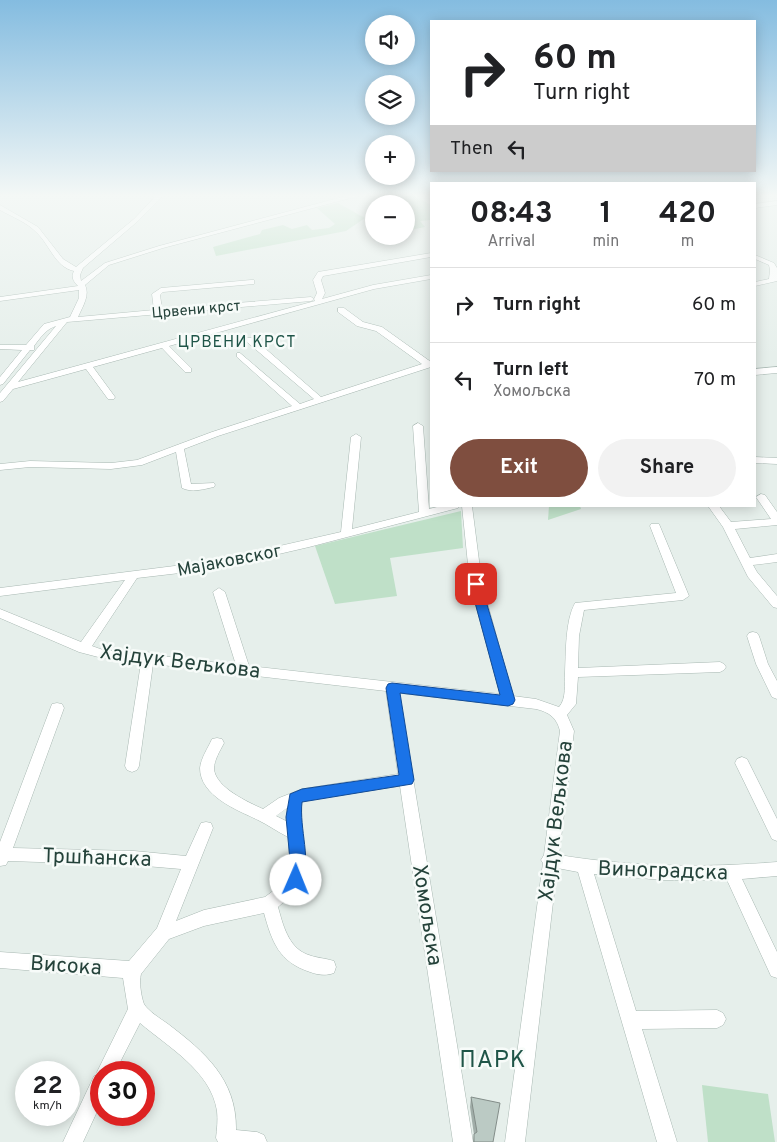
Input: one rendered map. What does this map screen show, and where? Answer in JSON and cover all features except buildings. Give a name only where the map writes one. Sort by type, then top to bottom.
[{"type":"street","points":[[52,249],[72,268],[78,270]]},
{"type":"street","points":[[0,400],[41,348],[69,320],[83,298],[82,286],[77,281],[78,270],[86,260],[99,249]]},
{"type":"street","points":[[0,299],[82,286],[107,264],[154,249]]},
{"type":"street","points":[[319,300],[321,293],[318,280],[321,274],[430,254]]},
{"type":"street","points":[[756,257],[770,263],[775,269],[775,280],[756,284]]},
{"type":"street","points":[[11,387],[319,300],[374,287],[430,277]]},
{"type":"street","points":[[157,312],[159,308],[156,294],[160,291],[251,282]]},
{"type":"street","name":"Црвени крст","points":[[69,320],[319,300]]},
{"type":"street","points":[[341,310],[360,324],[379,330],[430,364]]},
{"type":"street","points":[[0,382],[27,348],[48,326],[69,320]]},
{"type":"street","points":[[250,340],[320,400]]},
{"type":"street","points":[[164,345],[188,370]]},
{"type":"street","points":[[0,347],[41,348]]},
{"type":"street","points":[[240,355],[298,407]]},
{"type":"street","points":[[0,467],[30,464],[126,465],[139,463],[298,407],[430,364]]},
{"type":"street","points":[[88,366],[110,397]]},
{"type":"street","points":[[756,372],[777,370]]},
{"type":"street","points":[[418,426],[424,514]]},
{"type":"street","points":[[346,534],[356,437]]},
{"type":"street","points":[[178,448],[182,452],[186,486],[190,488],[210,485]]},
{"type":"street","points":[[756,459],[777,461]]},
{"type":"street","points":[[728,526],[777,521],[761,497]]},
{"type":"street","name":"Мајаковског","points":[[0,592],[214,565],[450,507]]},
{"type":"street","points":[[467,507],[476,584],[508,700]]},
{"type":"street","points":[[714,507],[728,526],[752,574],[777,604]]},
{"type":"street","points":[[560,714],[569,704],[573,636],[579,606],[582,604],[645,601],[683,596],[655,526]]},
{"type":"street","points":[[746,562],[777,558]]},
{"type":"street","points":[[83,649],[134,575]]},
{"type":"street","points":[[219,592],[244,669]]},
{"type":"street","name":"Хајдук Вељкова","points":[[0,612],[83,649],[102,654],[508,700],[545,706],[560,714],[565,722],[567,731],[549,860],[515,1142]]},
{"type":"street","points":[[753,636],[762,664],[777,694]]},
{"type":"street","points":[[132,766],[148,658]]},
{"type":"street","points":[[571,673],[720,667]]},
{"type":"street","name":"Хомољска","points":[[392,688],[464,1142]]},
{"type":"street","points":[[2,858],[56,708]]},
{"type":"street","points":[[217,743],[207,766],[208,774],[212,781],[231,800],[264,816],[294,834]]},
{"type":"street","points":[[742,763],[777,834]]},
{"type":"street","points":[[264,816],[302,795],[407,780]]},
{"type":"street","points":[[163,933],[204,918],[268,904],[279,898],[296,880],[299,871],[293,817],[295,798]]},
{"type":"street","points":[[112,1061],[137,1010],[131,980],[133,970],[163,933],[206,828]]},
{"type":"street","name":"Тршћанска","points":[[2,858],[134,858],[191,863]]},
{"type":"street","name":"Виноградска","points":[[549,860],[642,872],[732,874],[777,869]]},
{"type":"street","points":[[584,866],[667,1142]]},
{"type":"street","points":[[732,874],[777,970]]},
{"type":"street","points":[[268,904],[278,935],[288,952],[305,963],[328,967]]},
{"type":"street","name":"Висока","points":[[0,960],[133,970]]},
{"type":"street","points":[[137,1010],[193,1055],[216,1084],[226,1110],[225,1140],[257,1142]]},
{"type":"street","points":[[631,1020],[717,1019]]},
{"type":"street","points":[[73,1142],[90,1106]]},
{"type":"green space","points":[[214,249],[251,249],[216,256]]},
{"type":"green space","points":[[549,507],[580,507],[581,509],[548,520]]},
{"type":"green space","points":[[461,511],[463,548],[390,558],[397,596],[335,604],[315,546]]},
{"type":"green space","points":[[702,1085],[768,1094],[775,1142],[708,1142]]},
{"type":"district","name":"ЦРВЕНИ КРСТ","points":[[237,341]]},
{"type":"district","name":"ПАРК","points":[[493,1059]]},
{"type":"route","points":[[296,880],[299,871],[293,817],[295,798],[302,795],[407,780],[392,688],[508,700],[476,584]]}]
